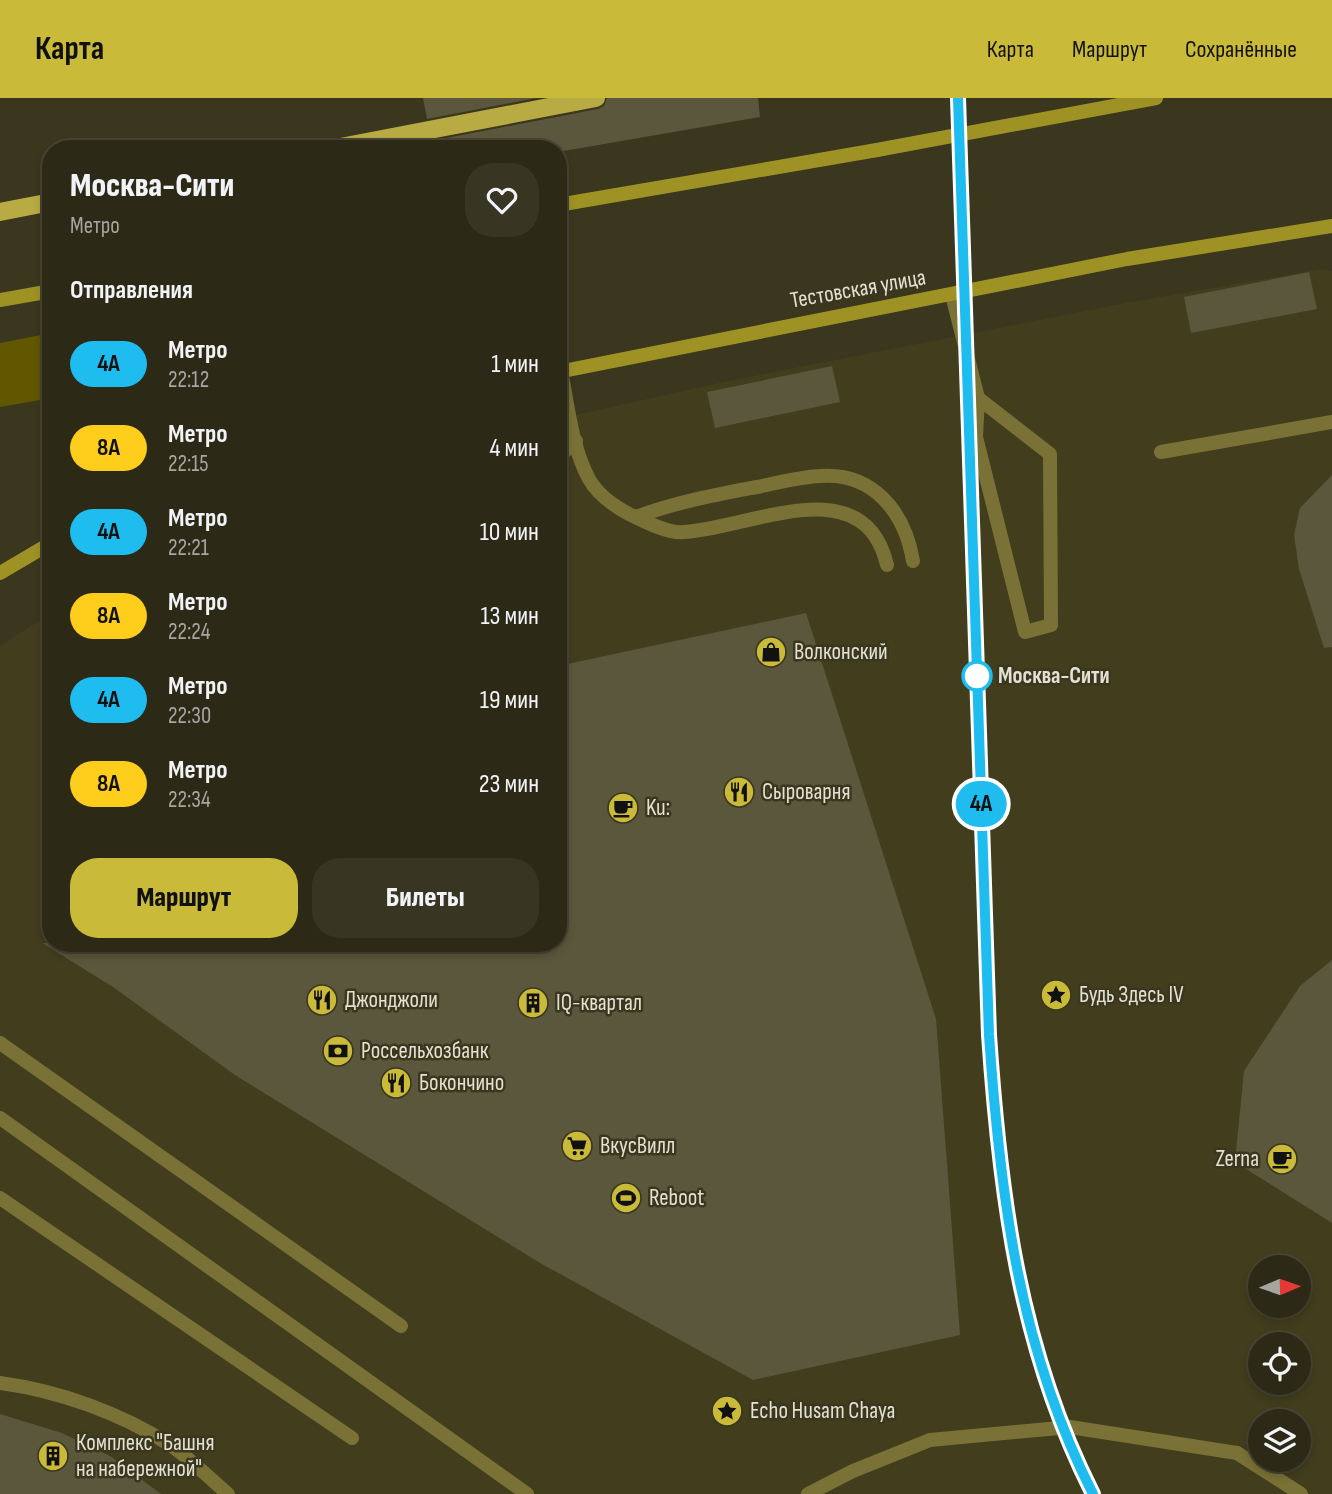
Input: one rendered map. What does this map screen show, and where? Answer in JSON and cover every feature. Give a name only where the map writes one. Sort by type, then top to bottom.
[{"type":"main road","points":[[377,140],[596,98]]},
{"type":"main road","points":[[567,203],[1156,98]]},
{"type":"main road","points":[[0,212],[42,204]]},
{"type":"main road","name":"Тестовская улица","points":[[567,370],[1127,259],[1332,226]]},
{"type":"main road","points":[[0,300],[42,293]]},
{"type":"main road","points":[[0,573],[42,548]]},
{"type":"street","points":[[952,295],[978,398],[976,437],[1025,632],[1051,625],[1051,454],[978,398]]},
{"type":"street","points":[[567,404],[590,480],[611,505],[681,533],[817,509],[845,511],[877,536],[887,565]]},
{"type":"street","points":[[1161,452],[1332,422]]},
{"type":"street","points":[[567,450],[576,441]]},
{"type":"street","points":[[636,517],[678,502],[821,475],[849,478],[869,486],[888,500],[902,519],[913,561]]},
{"type":"street","points":[[0,1043],[401,1326]]},
{"type":"street","points":[[0,1118],[527,1494]]},
{"type":"street","points":[[0,1198],[352,1438]]},
{"type":"street","points":[[0,1383],[38,1389],[84,1402],[170,1446],[228,1494]]},
{"type":"street","points":[[807,1494],[853,1471],[930,1440],[1070,1427],[1237,1453],[1301,1494]]},
{"type":"shaded area","name":"Москва-Сити","points":[[1322,269],[1332,271],[1332,1494],[0,1494],[0,646],[42,619],[42,952],[567,952],[567,417],[723,382],[1131,302]]},
{"type":"shaded area","points":[[42,335],[42,400],[0,407],[0,343]]},
{"type":"building","points":[[423,98],[536,98],[427,119]]},
{"type":"building","points":[[607,98],[758,98],[760,117],[567,150],[567,140],[436,140],[598,109],[604,106]]},
{"type":"building","points":[[1309,272],[1317,309],[1191,333],[1184,297]]},
{"type":"building","points":[[832,366],[840,402],[715,428],[707,392]]},
{"type":"building","points":[[1332,475],[1332,647],[1324,648],[1299,569],[1294,535],[1300,508]]},
{"type":"building","name":"IQ-квартал","points":[[806,613],[936,1019],[960,1335],[753,1380],[540,1263],[235,1075],[113,987],[57,952],[567,952],[567,664]]},
{"type":"building","points":[[1332,960],[1332,1223],[1235,1162],[1244,1071],[1300,986]]},
{"type":"building","name":"Комплекс \"Башня на набережной\"","points":[[0,1414],[62,1433],[110,1456],[161,1494],[0,1494]]},
{"type":"metro line","name":"4А","points":[[958,98],[989,1035],[998,1161],[1016,1272],[1045,1376],[1093,1494]]},
{"type":"place","name":"Волконский","points":[[771,652]]},
{"type":"place","name":"Москва-Сити","points":[[977,676]]},
{"type":"place","name":"Сыроварня","points":[[739,792]]},
{"type":"place","name":"Ku:","points":[[623,808]]},
{"type":"place","name":"Будь Здесь IV","points":[[1056,995]]},
{"type":"place","name":"Джонджоли","points":[[322,1000]]},
{"type":"place","name":"IQ-квартал","points":[[533,1003]]},
{"type":"place","name":"Россельхозбанк","points":[[338,1051]]},
{"type":"place","name":"Бокончино","points":[[396,1083]]},
{"type":"place","name":"ВкусВилл","points":[[577,1146]]},
{"type":"place","name":"Zerna","points":[[1282,1159]]},
{"type":"place","name":"Reboot","points":[[626,1198]]},
{"type":"place","name":"Echo Husam Chaya","points":[[727,1411]]},
{"type":"place","name":"Комплекс \"Башня на набережной\"","points":[[53,1456]]}]
